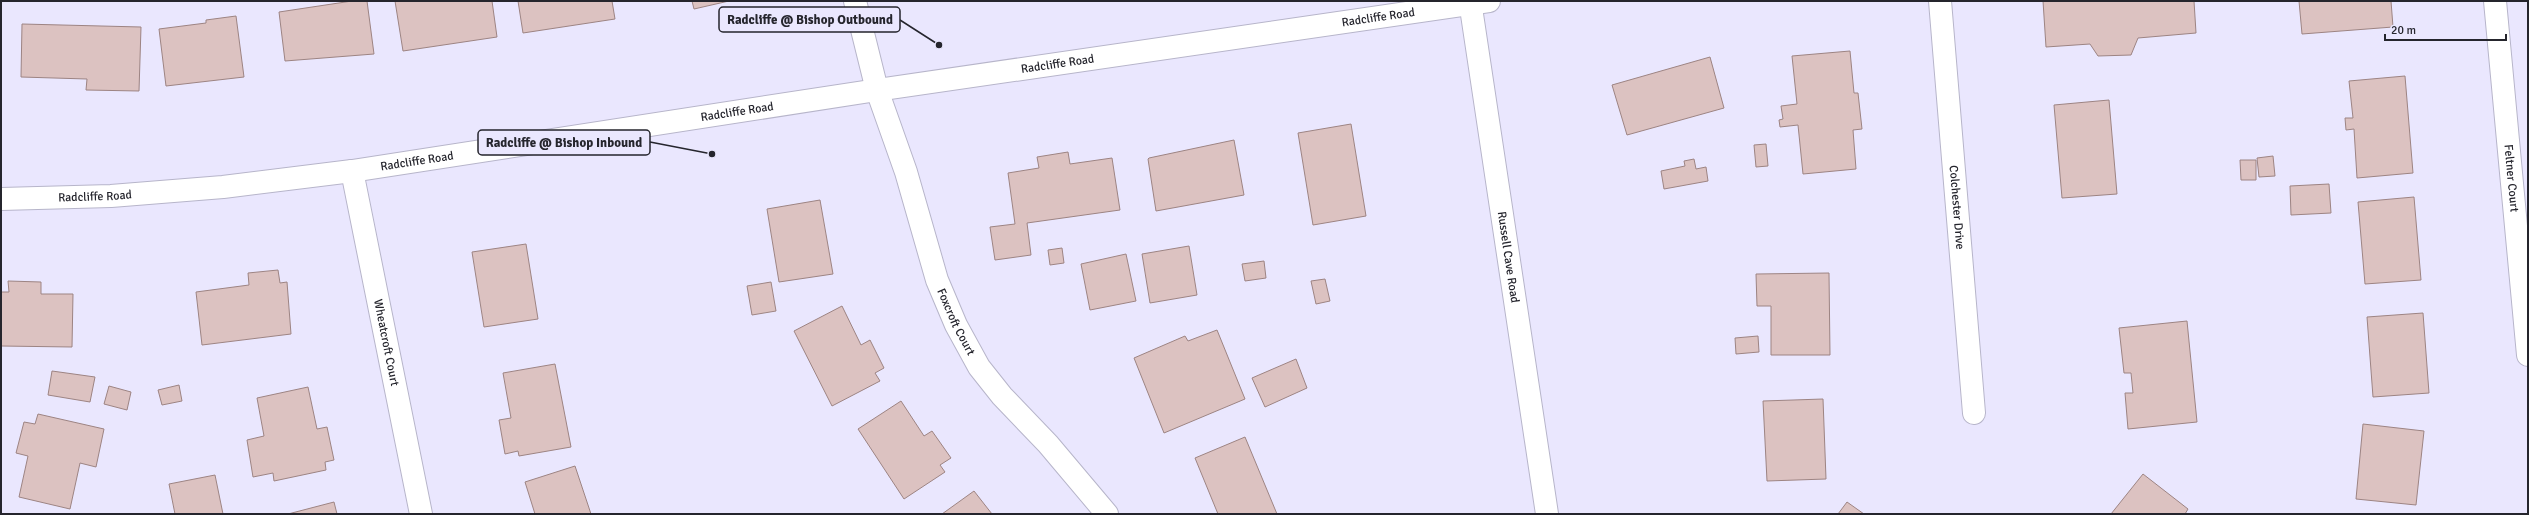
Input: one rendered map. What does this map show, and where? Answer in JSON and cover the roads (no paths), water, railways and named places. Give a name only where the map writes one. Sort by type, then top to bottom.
[{"type":"street","name":"Foxcroft Court","points":[[855,1],[877,90],[906,172],[937,280],[956,325],[976,361],[1002,396],[1048,444],[1107,514]]},
{"type":"street","name":"Colchester Drive","points":[[1940,1],[1974,413]]},
{"type":"street","name":"Feltner Court","points":[[2495,1],[2528,355]]},
{"type":"street","name":"Radcliffe Road","points":[[1,199],[111,196],[223,187],[352,172],[877,90],[1477,2]]},
{"type":"street","name":"Russell Cave Road","points":[[1477,2],[1547,514]]},
{"type":"street","name":"Wheatcroft Court","points":[[352,172],[421,514]]},
{"type":"place","name":"Radcliffe @ Bishop Outbound","points":[[939,45]]},
{"type":"place","name":"Radcliffe @ Bishop Inbound","points":[[712,154]]}]
